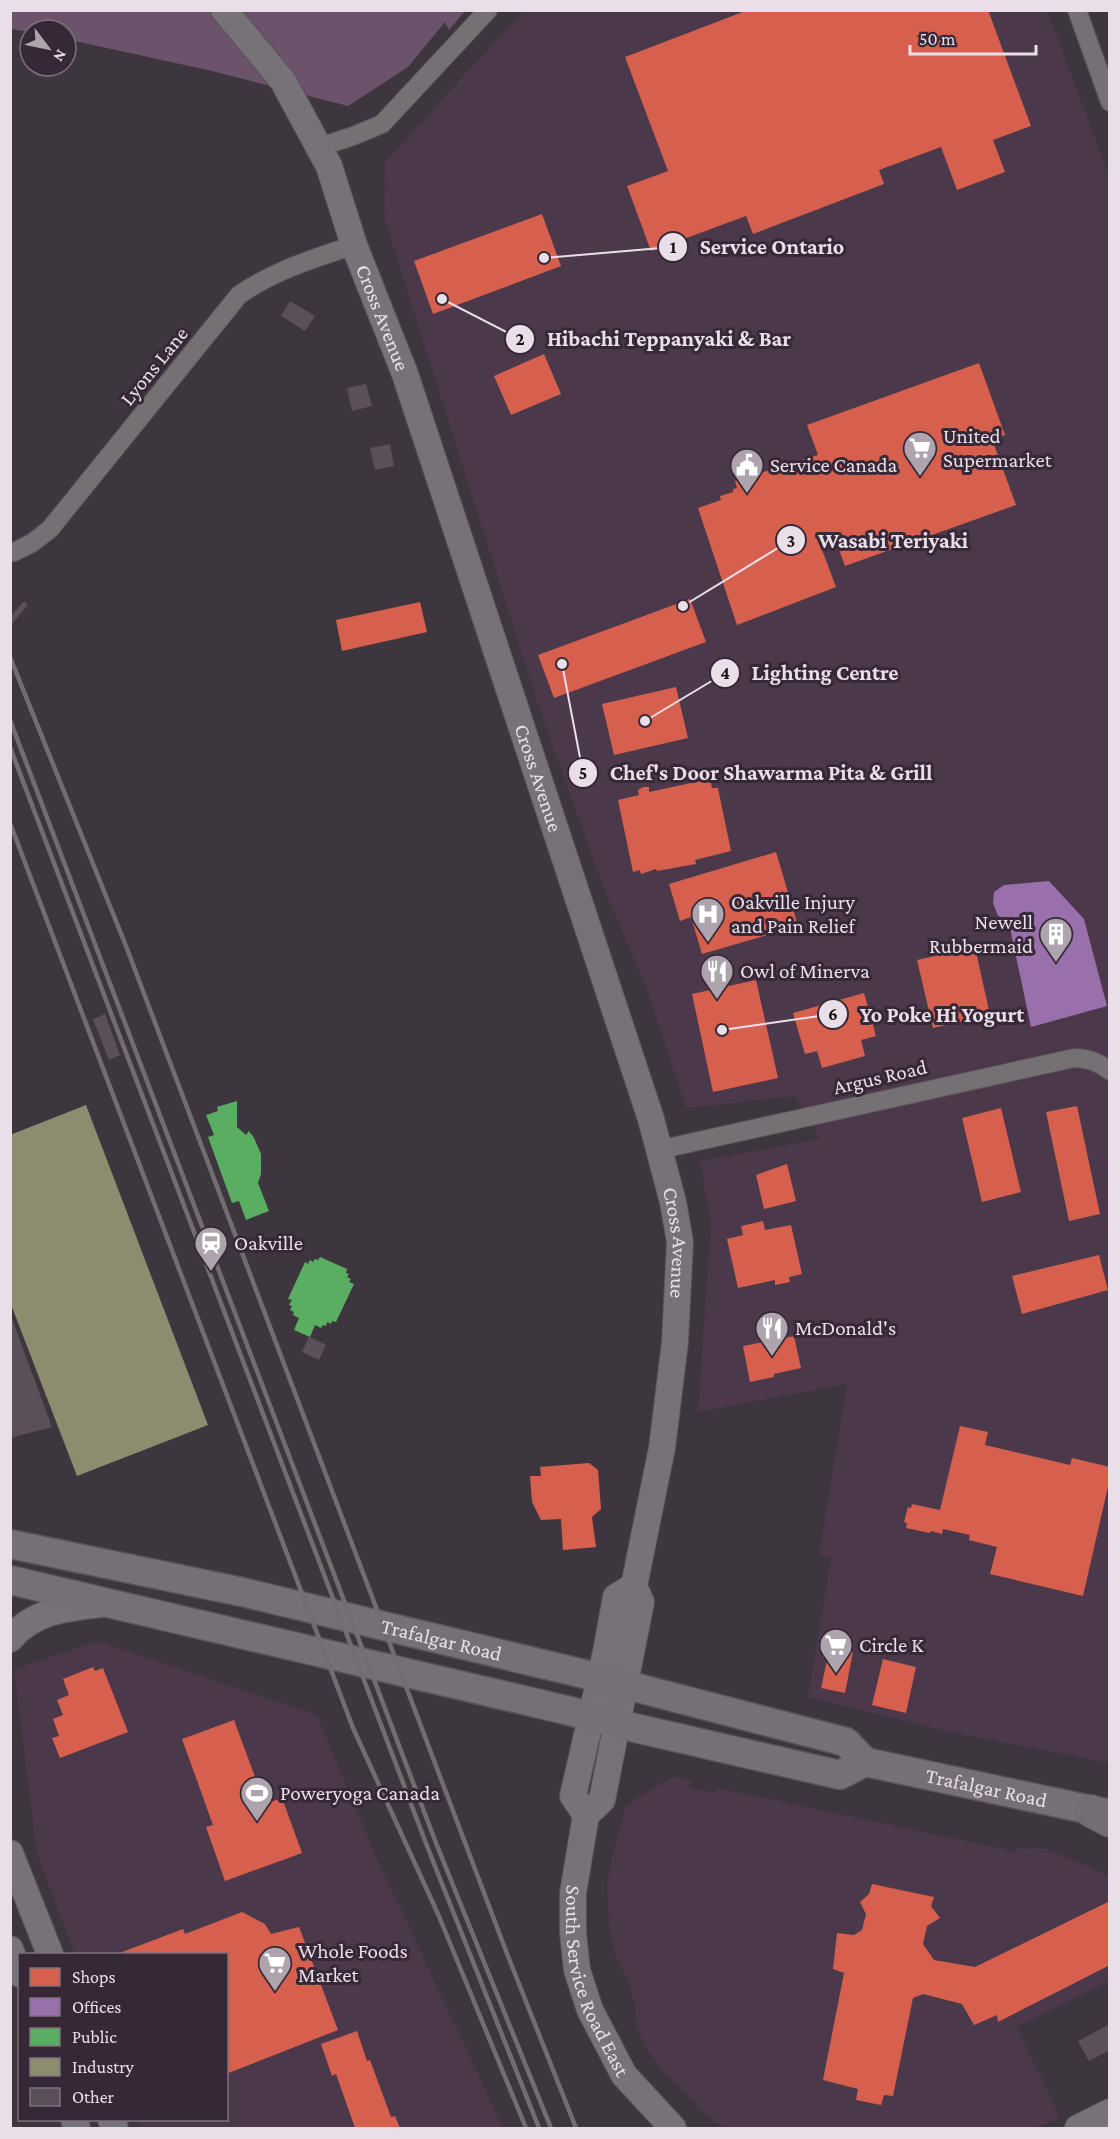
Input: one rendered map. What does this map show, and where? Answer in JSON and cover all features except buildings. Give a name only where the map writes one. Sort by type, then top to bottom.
[{"type":"main road","name":"Trafalgar Road","points":[[10,1544],[242,1592],[612,1683],[846,1743],[865,1761],[1104,1815]]},
{"type":"main road","name":"Trafalgar Road","points":[[10,1580],[840,1775],[865,1761]]},
{"type":"street","name":"Cross Avenue","points":[[224,10],[283,81],[329,166],[354,245],[405,374],[437,469],[651,1119],[673,1202],[680,1242],[675,1342],[662,1448],[634,1586],[616,1597],[612,1683],[618,1724]]},
{"type":"street","points":[[320,147],[382,124],[488,10]]},
{"type":"street","points":[[1077,10],[1110,102]]},
{"type":"street","name":"Lyons Lane","points":[[14,552],[32,543],[50,529],[239,295],[275,274],[354,245]]},
{"type":"street","name":"Argus Road","points":[[658,1150],[1074,1058],[1087,1058],[1110,1071]]},
{"type":"street","points":[[10,1639],[26,1623],[45,1613],[62,1608],[106,1603]]},
{"type":"street","name":"Cross Avenue","points":[[590,1717],[612,1683]]},
{"type":"street","points":[[586,1815],[573,1796],[590,1717]]},
{"type":"street","name":"South Service Road East","points":[[618,1724],[602,1800],[586,1815],[573,1893],[573,1933],[578,1970],[590,2010],[624,2075],[673,2128]]},
{"type":"street","points":[[10,1853],[50,1953]]},
{"type":"street","points":[[10,1949],[18,1969]]},
{"type":"street","points":[[1078,2128],[1110,2112]]},
{"type":"shaded area","points":[[10,11],[465,11],[449,30],[445,22],[408,67],[348,106],[212,71],[78,42],[78,18],[18,18],[18,30],[11,29]]},
{"type":"shaded area","points":[[523,11],[1047,11],[1110,178],[1109,1763],[950,1732],[808,1697],[831,1558],[819,1555],[847,1384],[698,1412],[711,1225],[700,1161],[820,1139],[795,1096],[686,1108],[649,995],[603,886],[537,702],[384,217],[385,162]]},
{"type":"shaded area","points":[[97,1641],[317,1715],[372,1848],[503,2128],[143,2128],[140,2121],[228,2121],[228,1953],[75,1953],[37,1854],[14,1669]]},
{"type":"shaded area","points":[[673,1777],[692,1780],[690,1788],[716,1793],[717,1788],[1017,1852],[1018,1848],[1047,1849],[1109,1876],[1109,1981],[1017,2027],[1060,2118],[1035,2128],[725,2128],[706,2116],[661,2069],[647,2049],[636,2026],[635,2004],[628,1981],[614,1951],[609,1925],[607,1886],[612,1856],[626,1807]]},
{"type":"railway","points":[[10,657],[126,946],[506,1951],[576,2128]]},
{"type":"railway","points":[[10,720],[436,1843],[551,2128]]},
{"type":"railway","points":[[10,747],[427,1846],[539,2128]]},
{"type":"railway","points":[[10,823],[353,1728],[438,1914],[526,2128]]},
{"type":"place","name":"Service Ontario","points":[[544,258]]},
{"type":"place","name":"Hibachi Teppanyaki & Bar","points":[[442,299]]},
{"type":"place","name":"United Supermarket","points":[[920,477]]},
{"type":"place","name":"Service Canada","points":[[747,494]]},
{"type":"place","name":"Wasabi Teriyaki","points":[[683,606]]},
{"type":"place","name":"Chef's Door Shawarma Pita & Grill","points":[[562,664]]},
{"type":"place","name":"Lighting Centre","points":[[645,721]]},
{"type":"place","name":"Oakville Injury and Pain Relief","points":[[708,943]]},
{"type":"place","name":"Newell Rubbermaid","points":[[1056,963]]},
{"type":"place","name":"Owl of Minerva","points":[[717,1000]]},
{"type":"place","name":"Yo Poke Hi Yogurt","points":[[722,1030]]},
{"type":"place","name":"Oakville","points":[[211,1272]]},
{"type":"place","name":"McDonald's","points":[[772,1357]]},
{"type":"place","name":"Circle K","points":[[836,1674]]},
{"type":"place","name":"Poweryoga Canada","points":[[257,1822]]},
{"type":"place","name":"Whole Foods Market","points":[[275,1992]]}]
